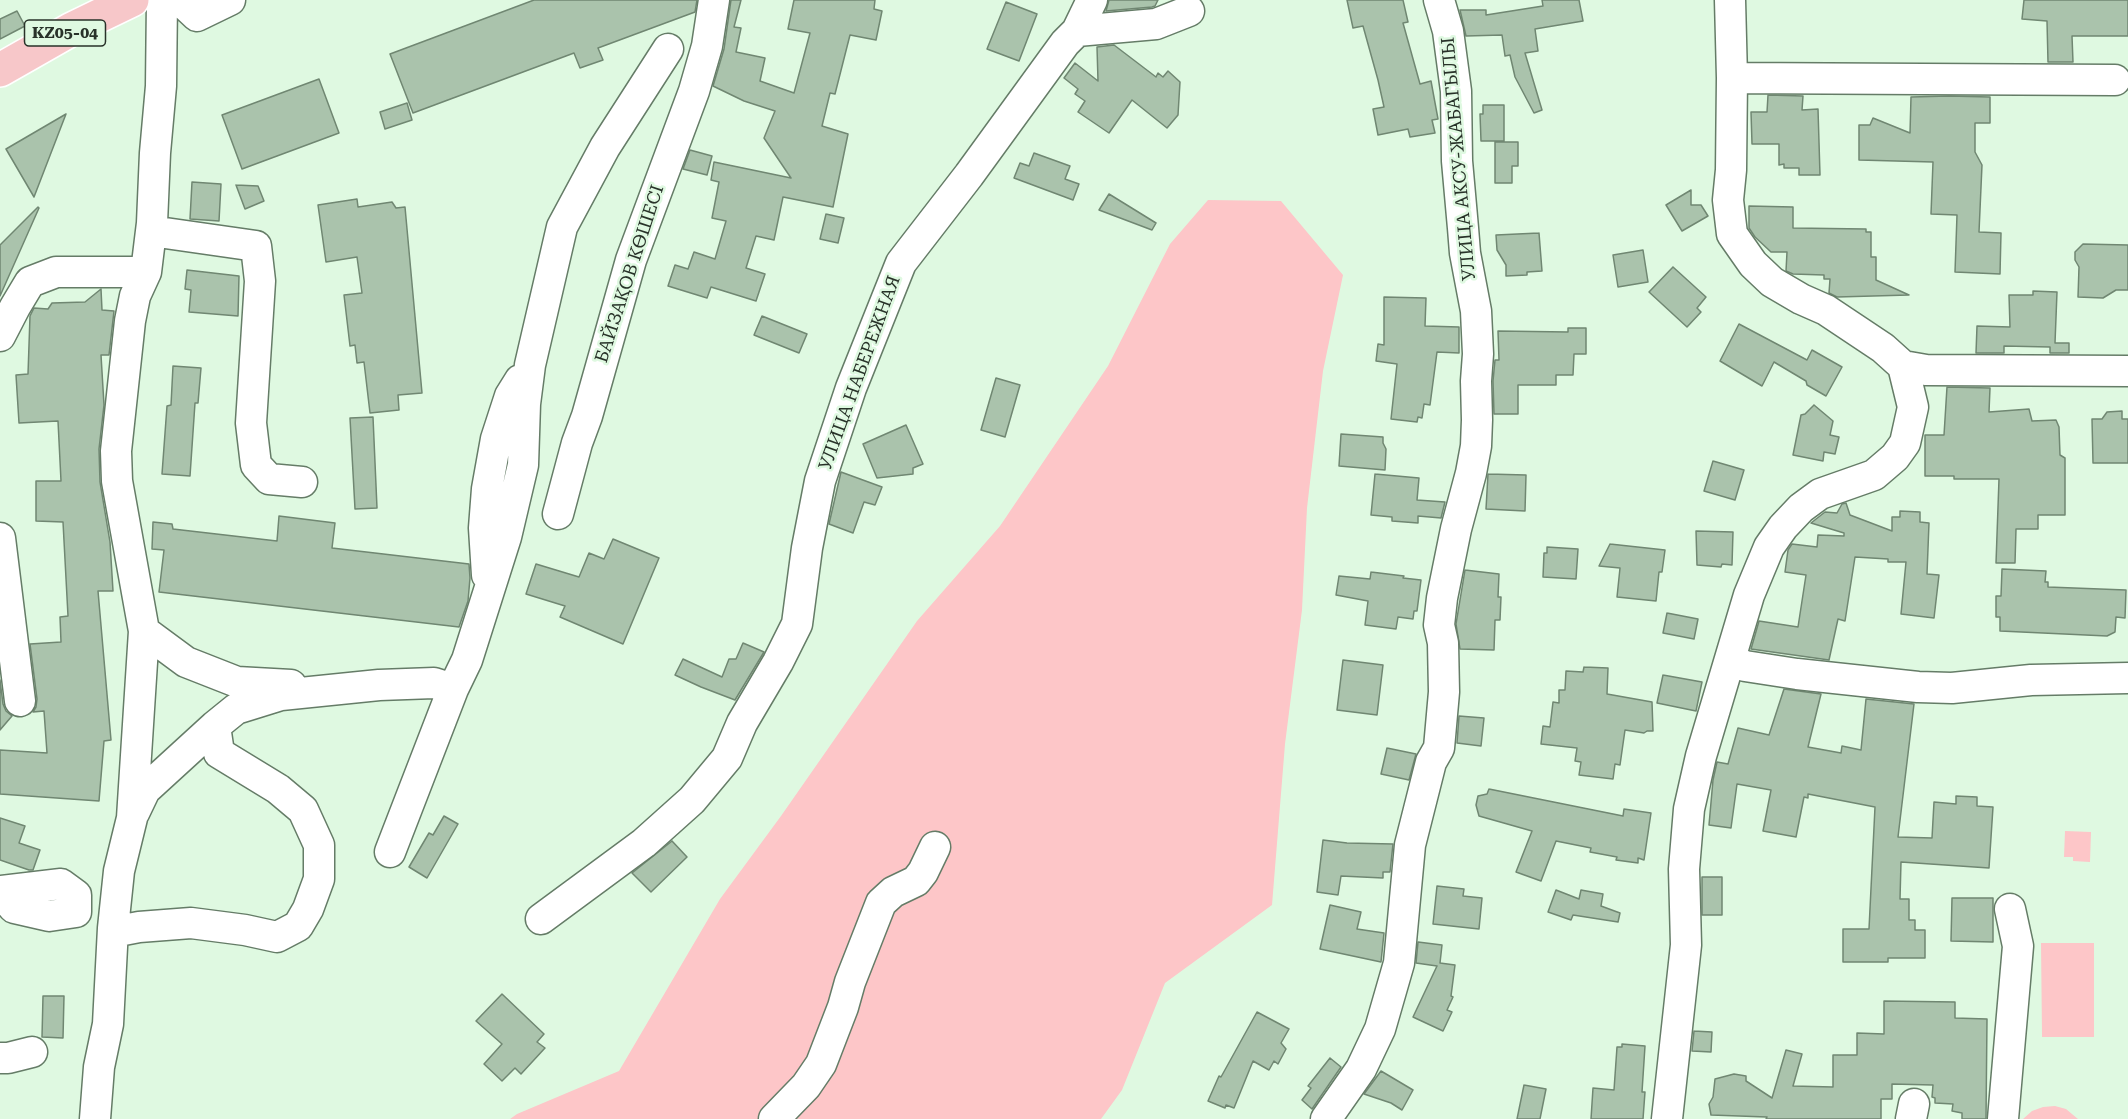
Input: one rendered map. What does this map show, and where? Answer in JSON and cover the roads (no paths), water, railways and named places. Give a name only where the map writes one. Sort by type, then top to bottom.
[{"type":"main road","points":[[72,29],[99,0]]},
{"type":"main road","name":"KZ05-04","points":[[0,70],[72,29],[132,0]]},
{"type":"street","points":[[95,1119],[99,1067],[108,1023],[119,872],[132,818],[144,631],[117,481],[116,451],[130,321],[135,296],[146,272],[151,231],[161,86],[162,0]]},
{"type":"street","points":[[180,0],[198,16],[230,0]]},
{"type":"street","name":"БАЙЗАҚОВ КӨШЕСІ","points":[[558,514],[631,260],[694,92],[707,46],[714,0]]},
{"type":"street","name":"УЛИЦА НАБЕРЕЖНАЯ","points":[[542,919],[644,843],[692,800],[727,758],[742,723],[778,662],[797,624],[807,548],[820,481],[850,388],[901,263],[969,175],[1065,43],[1077,31],[1092,0]]},
{"type":"street","name":"УЛИЦА АКСУ-ЖАБАГЫЛЫ","points":[[1326,1119],[1366,1059],[1383,1020],[1399,963],[1410,845],[1431,762],[1439,748],[1444,692],[1443,643],[1439,625],[1442,598],[1476,446],[1478,354],[1476,311],[1462,228],[1457,161],[1456,91],[1448,31],[1439,0]]},
{"type":"street","points":[[1730,0],[1732,78],[1731,170],[1728,200],[1732,234],[1753,264],[1772,282],[1826,310],[1883,348],[1903,366],[1926,370],[2128,371]]},
{"type":"street","points":[[1077,31],[1156,24],[1189,11]]},
{"type":"street","points":[[390,852],[453,689],[467,660],[506,537],[523,465],[525,404],[530,365],[562,227],[605,147],[668,48]]},
{"type":"street","points":[[1732,78],[2115,80]]},
{"type":"street","points":[[151,231],[256,246],[260,281],[251,423],[256,465],[269,479],[302,482]]},
{"type":"street","points":[[0,336],[30,282],[56,272],[146,272]]},
{"type":"street","points":[[1667,1119],[1686,945],[1684,869],[1689,809],[1701,756],[1749,595],[1770,547],[1783,527],[1801,508],[1820,494],[1874,475],[1895,457],[1905,443],[1913,407],[1903,366]]},
{"type":"street","points":[[0,538],[20,701]]},
{"type":"street","points":[[144,631],[186,662],[237,682],[339,688]]},
{"type":"street","points":[[1730,660],[1745,666],[1797,674],[1918,687],[1952,688],[2031,680],[2128,678]]},
{"type":"street","points":[[132,818],[145,790],[236,709],[281,695],[339,688],[434,683],[453,689]]},
{"type":"street","points":[[113,932],[139,927],[191,923],[277,937],[298,926],[308,909],[319,879],[319,845],[303,810],[278,789],[219,753],[215,726]]},
{"type":"street","points":[[774,1119],[806,1086],[821,1064],[881,903],[892,892],[916,881],[924,872],[935,847]]},
{"type":"street","points":[[2003,1119],[2018,946],[2010,909]]},
{"type":"street","points":[[0,1058],[32,1052]]}]
